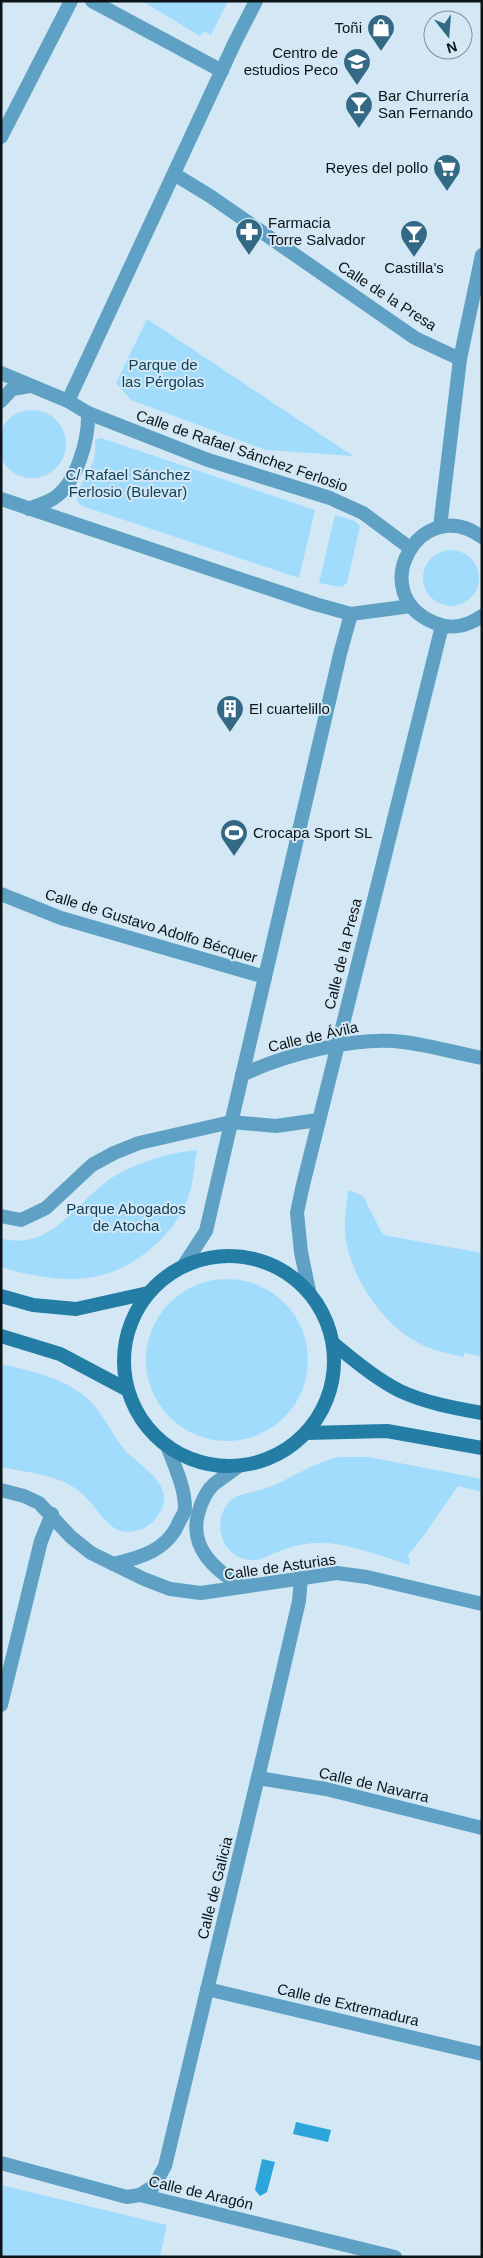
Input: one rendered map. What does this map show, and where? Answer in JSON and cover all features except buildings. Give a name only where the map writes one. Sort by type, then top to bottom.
[{"type":"main road","points":[[217,1256],[251,1257],[283,1270],[309,1291],[325,1316],[334,1344],[334,1376],[325,1407],[306,1433],[287,1450],[264,1461],[239,1466],[214,1466],[190,1460],[168,1448],[150,1432],[136,1412],[126,1389],[123,1355],[130,1322],[148,1293],[165,1276],[184,1265],[217,1256]]},
{"type":"main road","points":[[1,1296],[34,1305],[76,1309],[148,1293]]},
{"type":"main road","points":[[1,1336],[60,1354],[126,1389]]},
{"type":"main road","points":[[334,1344],[383,1381],[401,1391],[441,1405],[482,1413]]},
{"type":"main road","points":[[306,1433],[387,1431],[482,1448]]},
{"type":"street","points":[[1,138],[71,1]]},
{"type":"street","points":[[92,1],[222,71]]},
{"type":"street","points":[[68,401],[256,1]]},
{"type":"street","name":"Calle de la Presa","points":[[174,174],[210,196],[415,338],[460,359]]},
{"type":"street","points":[[440,527],[460,359],[482,255]]},
{"type":"street","name":"Calle de Rafael Sánchez Ferlosio","points":[[1,373],[68,401],[88,413],[208,460],[330,498],[363,513],[410,548]]},
{"type":"street","points":[[1,401],[12,390],[30,386]]},
{"type":"street","points":[[28,509],[55,498],[69,481],[83,452],[87,436],[88,413]]},
{"type":"street","points":[[1,499],[305,601],[351,614],[411,606]]},
{"type":"street","points":[[479,619],[458,626],[442,626],[424,619],[411,606],[402,587],[402,566],[410,548],[423,534],[440,527],[458,526],[482,537]]},
{"type":"street","points":[[184,1265],[206,1232],[264,977],[351,614]]},
{"type":"street","name":"Calle de la Presa","points":[[309,1291],[301,1252],[297,1213],[318,1120],[442,626]]},
{"type":"street","name":"Calle de Gustavo Adolfo Bécquer","points":[[1,894],[61,918],[264,977]]},
{"type":"street","name":"Calle de Ávila","points":[[242,1075],[260,1066],[337,1046],[370,1041],[402,1042],[482,1058]]},
{"type":"street","points":[[1,1216],[21,1220],[46,1208],[92,1165],[114,1153],[139,1143],[231,1122],[276,1126],[318,1120]]},
{"type":"street","points":[[113,1564],[139,1558],[158,1549],[175,1532],[185,1509],[180,1480],[168,1448]]},
{"type":"street","points":[[239,1466],[213,1485],[201,1501],[196,1523],[197,1542],[208,1560],[222,1574],[242,1587]]},
{"type":"street","name":"Calle de Asturias","points":[[1,1490],[24,1496],[40,1503],[71,1537],[91,1553],[144,1579],[170,1588],[201,1593],[337,1574],[367,1577],[482,1604]]},
{"type":"street","points":[[1,1705],[41,1541],[52,1514]]},
{"type":"street","name":"Calle de Galicia","points":[[140,2195],[154,2186],[165,2166],[258,1778],[299,1600],[301,1578]]},
{"type":"street","name":"Calle de Navarra","points":[[258,1778],[326,1789],[482,1828]]},
{"type":"street","name":"Calle de Extremadura","points":[[207,1989],[482,2054]]},
{"type":"street","name":"Calle de Aragón","points":[[1,2163],[127,2197],[140,2195],[395,2257]]},
{"type":"green space","points":[[142,1],[228,1],[211,35],[204,31],[200,36]]},
{"type":"green space","name":"Parque de las Pérgolas","points":[[147,319],[353,456],[266,450],[131,400],[116,383]]},
{"type":"green space","name":"C/ Rafael Sánchez Ferlosio (Bulevar)","points":[[32,410],[45,413],[56,420],[63,431],[66,444],[63,457],[56,468],[45,475],[32,478],[19,475],[8,468],[1,457],[-2,444],[1,431],[8,420],[19,413]]},
{"type":"green space","name":"C/ Rafael Sánchez Ferlosio (Bulevar)","points":[[101,438],[315,510],[299,578],[82,506],[77,501],[78,494],[94,459],[95,440]]},
{"type":"green space","points":[[335,515],[355,521],[360,526],[347,583],[342,587],[319,583]]},
{"type":"green space","points":[[451,550],[462,552],[471,558],[477,567],[479,578],[477,589],[471,598],[462,604],[451,606],[440,604],[431,598],[425,589],[423,578],[425,567],[431,558],[440,552]]},
{"type":"green space","name":"Parque Abogados de Atocha","points":[[197,1150],[190,1191],[180,1215],[164,1236],[137,1259],[119,1269],[82,1279],[42,1277],[1,1267],[1,1238],[20,1241],[36,1238],[51,1230],[105,1182],[120,1173],[157,1158]]},
{"type":"green space","points":[[348,1190],[363,1196],[383,1235],[482,1253],[482,1357],[465,1353],[463,1357],[426,1347],[402,1332],[378,1309],[359,1279],[347,1248],[345,1216]]},
{"type":"green space","points":[[227,1279],[258,1285],[278,1297],[290,1309],[302,1329],[308,1360],[302,1391],[290,1411],[278,1423],[258,1435],[227,1441],[196,1435],[176,1423],[164,1411],[152,1391],[146,1360],[152,1329],[164,1309],[176,1297],[196,1285]]},
{"type":"green space","points":[[1,1364],[58,1380],[84,1395],[90,1401],[121,1445],[160,1485],[164,1495],[163,1506],[153,1521],[140,1530],[131,1532],[120,1531],[108,1523],[86,1497],[62,1481],[1,1467]]},
{"type":"green space","points":[[340,1457],[369,1457],[482,1479],[482,1492],[458,1486],[428,1530],[408,1555],[410,1565],[359,1549],[328,1543],[298,1546],[255,1560],[244,1559],[234,1554],[227,1547],[222,1539],[220,1529],[224,1509],[231,1500],[281,1482],[319,1463]]},
{"type":"green space","points":[[1,2185],[167,2225],[160,2257],[1,2257]]},
{"type":"shaded area","points":[[296,2122],[331,2130],[328,2142],[293,2134]]},
{"type":"shaded area","points":[[262,2159],[275,2162],[267,2192],[260,2196],[255,2190]]},
{"type":"place","name":"Toñi","points":[[381,52]]},
{"type":"place","name":"Centro de estudios Peco","points":[[357,86]]},
{"type":"place","name":"Bar Churrería San Fernando","points":[[359,129]]},
{"type":"place","name":"Reyes del pollo","points":[[447,192]]},
{"type":"place","name":"Farmacia Torre Salvador","points":[[249,256]]},
{"type":"place","name":"Castilla's","points":[[414,258]]},
{"type":"place","name":"El cuartelillo","points":[[230,733]]},
{"type":"place","name":"Crocapa Sport SL","points":[[234,857]]}]
